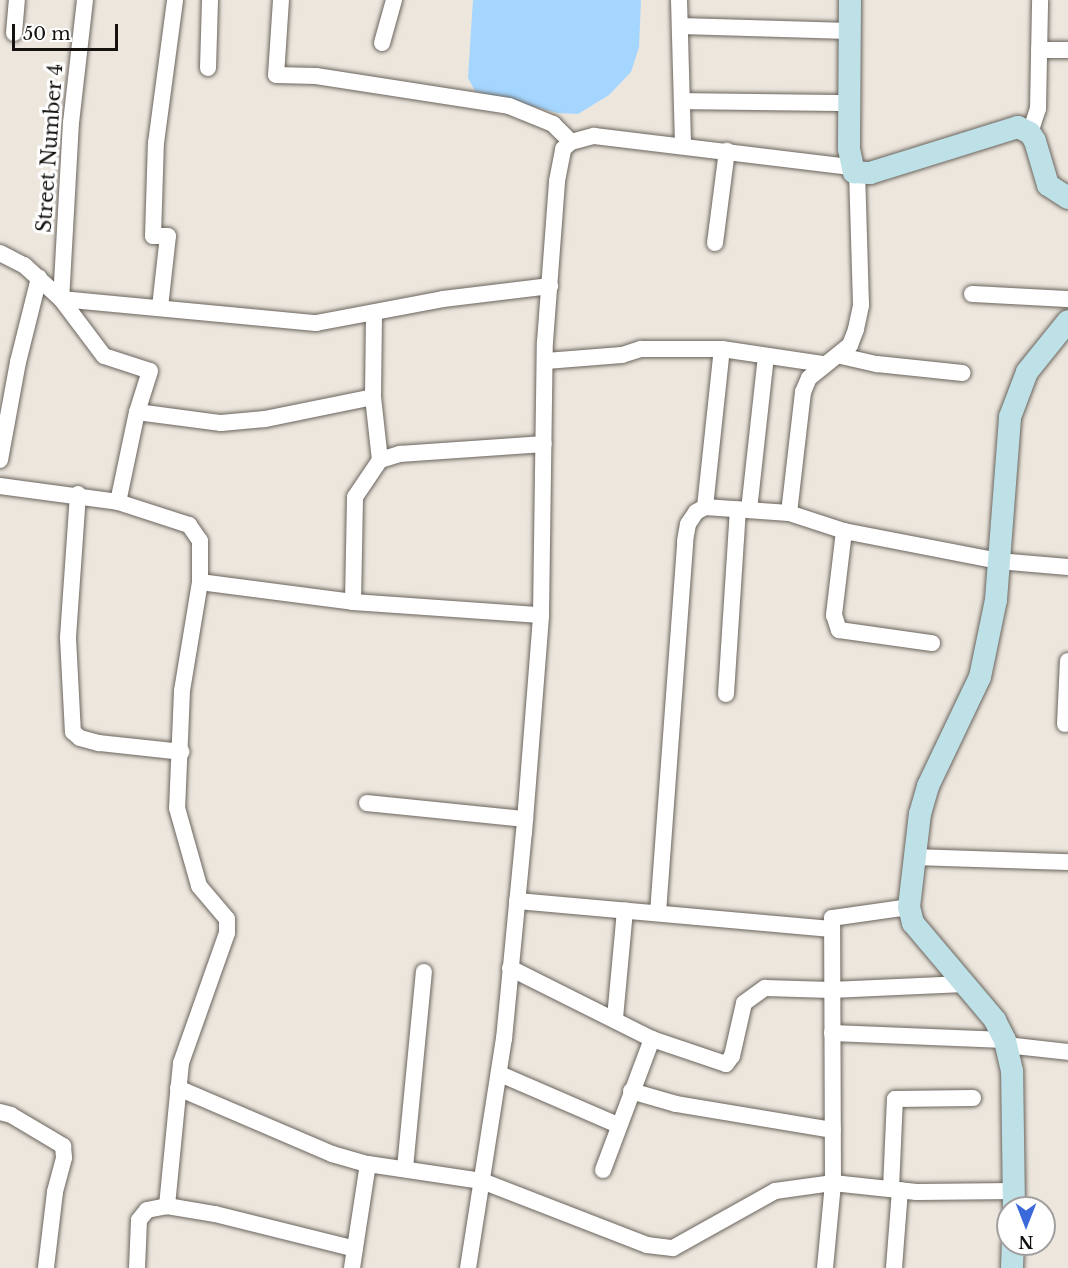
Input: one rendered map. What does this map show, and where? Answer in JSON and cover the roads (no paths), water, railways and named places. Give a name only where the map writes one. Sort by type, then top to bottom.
[{"type":"main road","points":[[850,0],[850,103],[854,171],[870,173],[1009,128],[1030,133],[1048,185],[1068,198]]},
{"type":"main road","points":[[1015,1196],[1012,1071],[1006,1042],[995,1020],[913,923],[909,907],[914,857],[928,786],[980,677],[996,600],[1010,417],[1027,372],[1068,321]]},
{"type":"street","points":[[14,33],[17,0]]},
{"type":"street","name":"Street Number 4","points":[[61,299],[71,122],[85,0]]},
{"type":"street","points":[[160,307],[168,236],[153,236],[156,143],[175,0]]},
{"type":"street","points":[[208,68],[210,0]]},
{"type":"street","points":[[280,0],[276,75],[316,76],[509,106],[553,124],[571,142]]},
{"type":"street","points":[[382,43],[393,0]]},
{"type":"street","points":[[679,0],[683,145]]},
{"type":"street","points":[[1030,133],[1038,109],[1040,0]]},
{"type":"street","points":[[680,26],[850,31]]},
{"type":"street","points":[[1039,50],[1068,50]]},
{"type":"street","points":[[682,101],[850,103]]},
{"type":"street","points":[[468,1268],[500,1074],[525,819],[541,615],[546,361],[550,286],[560,159],[571,142],[594,136],[683,145],[854,171],[861,305],[853,337],[841,356],[824,364],[809,378],[803,392],[789,513]]},
{"type":"street","points":[[715,243],[727,151]]},
{"type":"street","points":[[0,254],[39,278],[61,299],[104,356],[150,371],[137,412],[118,502]]},
{"type":"street","points":[[0,460],[18,362],[39,278]]},
{"type":"street","points":[[61,299],[307,323],[374,315],[443,299],[550,286]]},
{"type":"street","points":[[972,294],[1068,299]]},
{"type":"street","points":[[353,602],[355,497],[380,459],[373,397],[374,315]]},
{"type":"street","points":[[546,361],[622,355],[641,349],[722,349],[824,364]]},
{"type":"street","points":[[658,913],[685,541],[688,524],[705,507],[722,349]]},
{"type":"street","points":[[726,694],[744,510],[766,356]]},
{"type":"street","points":[[841,356],[877,364],[963,373]]},
{"type":"street","points":[[137,412],[221,423],[265,419],[373,397]]},
{"type":"street","points":[[380,459],[400,454],[544,444]]},
{"type":"street","points":[[0,486],[78,494],[118,502],[189,525],[200,541],[200,582],[183,691],[182,752],[177,808],[199,886],[228,919],[228,933],[181,1063],[167,1206]]},
{"type":"street","points":[[78,494],[68,638],[73,732],[80,738],[99,743],[182,752]]},
{"type":"street","points":[[705,507],[789,513],[844,531],[998,561],[1068,567]]},
{"type":"street","points":[[844,531],[834,615],[840,630],[933,643]]},
{"type":"street","points":[[200,582],[353,602],[541,615]]},
{"type":"street","points":[[1065,724],[1068,661]]},
{"type":"street","points":[[367,803],[525,819]]},
{"type":"street","points":[[914,857],[1068,862]]},
{"type":"street","points":[[517,901],[832,929]]},
{"type":"street","points":[[825,1268],[833,1183],[832,918],[838,915],[909,907]]},
{"type":"street","points":[[615,1018],[625,910]]},
{"type":"street","points":[[510,968],[615,1018],[652,1039],[726,1064],[732,1056],[744,1003],[756,991],[765,988],[831,990],[964,984]]},
{"type":"street","points":[[405,1168],[424,972]]},
{"type":"street","points":[[832,1033],[1006,1042],[1068,1052]]},
{"type":"street","points":[[603,1170],[652,1039]]},
{"type":"street","points":[[500,1074],[618,1125]]},
{"type":"street","points":[[178,1088],[332,1154],[368,1164],[482,1181],[660,1249],[673,1248],[775,1191],[833,1183],[996,1197]]},
{"type":"street","points":[[631,1091],[676,1104],[833,1130]]},
{"type":"street","points":[[894,1268],[895,1099],[973,1098]]},
{"type":"street","points":[[0,1112],[11,1115],[63,1146],[64,1158],[55,1192],[46,1268]]},
{"type":"street","points":[[352,1268],[368,1164]]},
{"type":"street","points":[[137,1268],[139,1220],[147,1210],[167,1206],[215,1214],[355,1249]]},
{"type":"water","points":[[473,0],[641,0],[639,47],[631,72],[609,95],[578,114],[558,113],[475,91],[468,78]]}]
